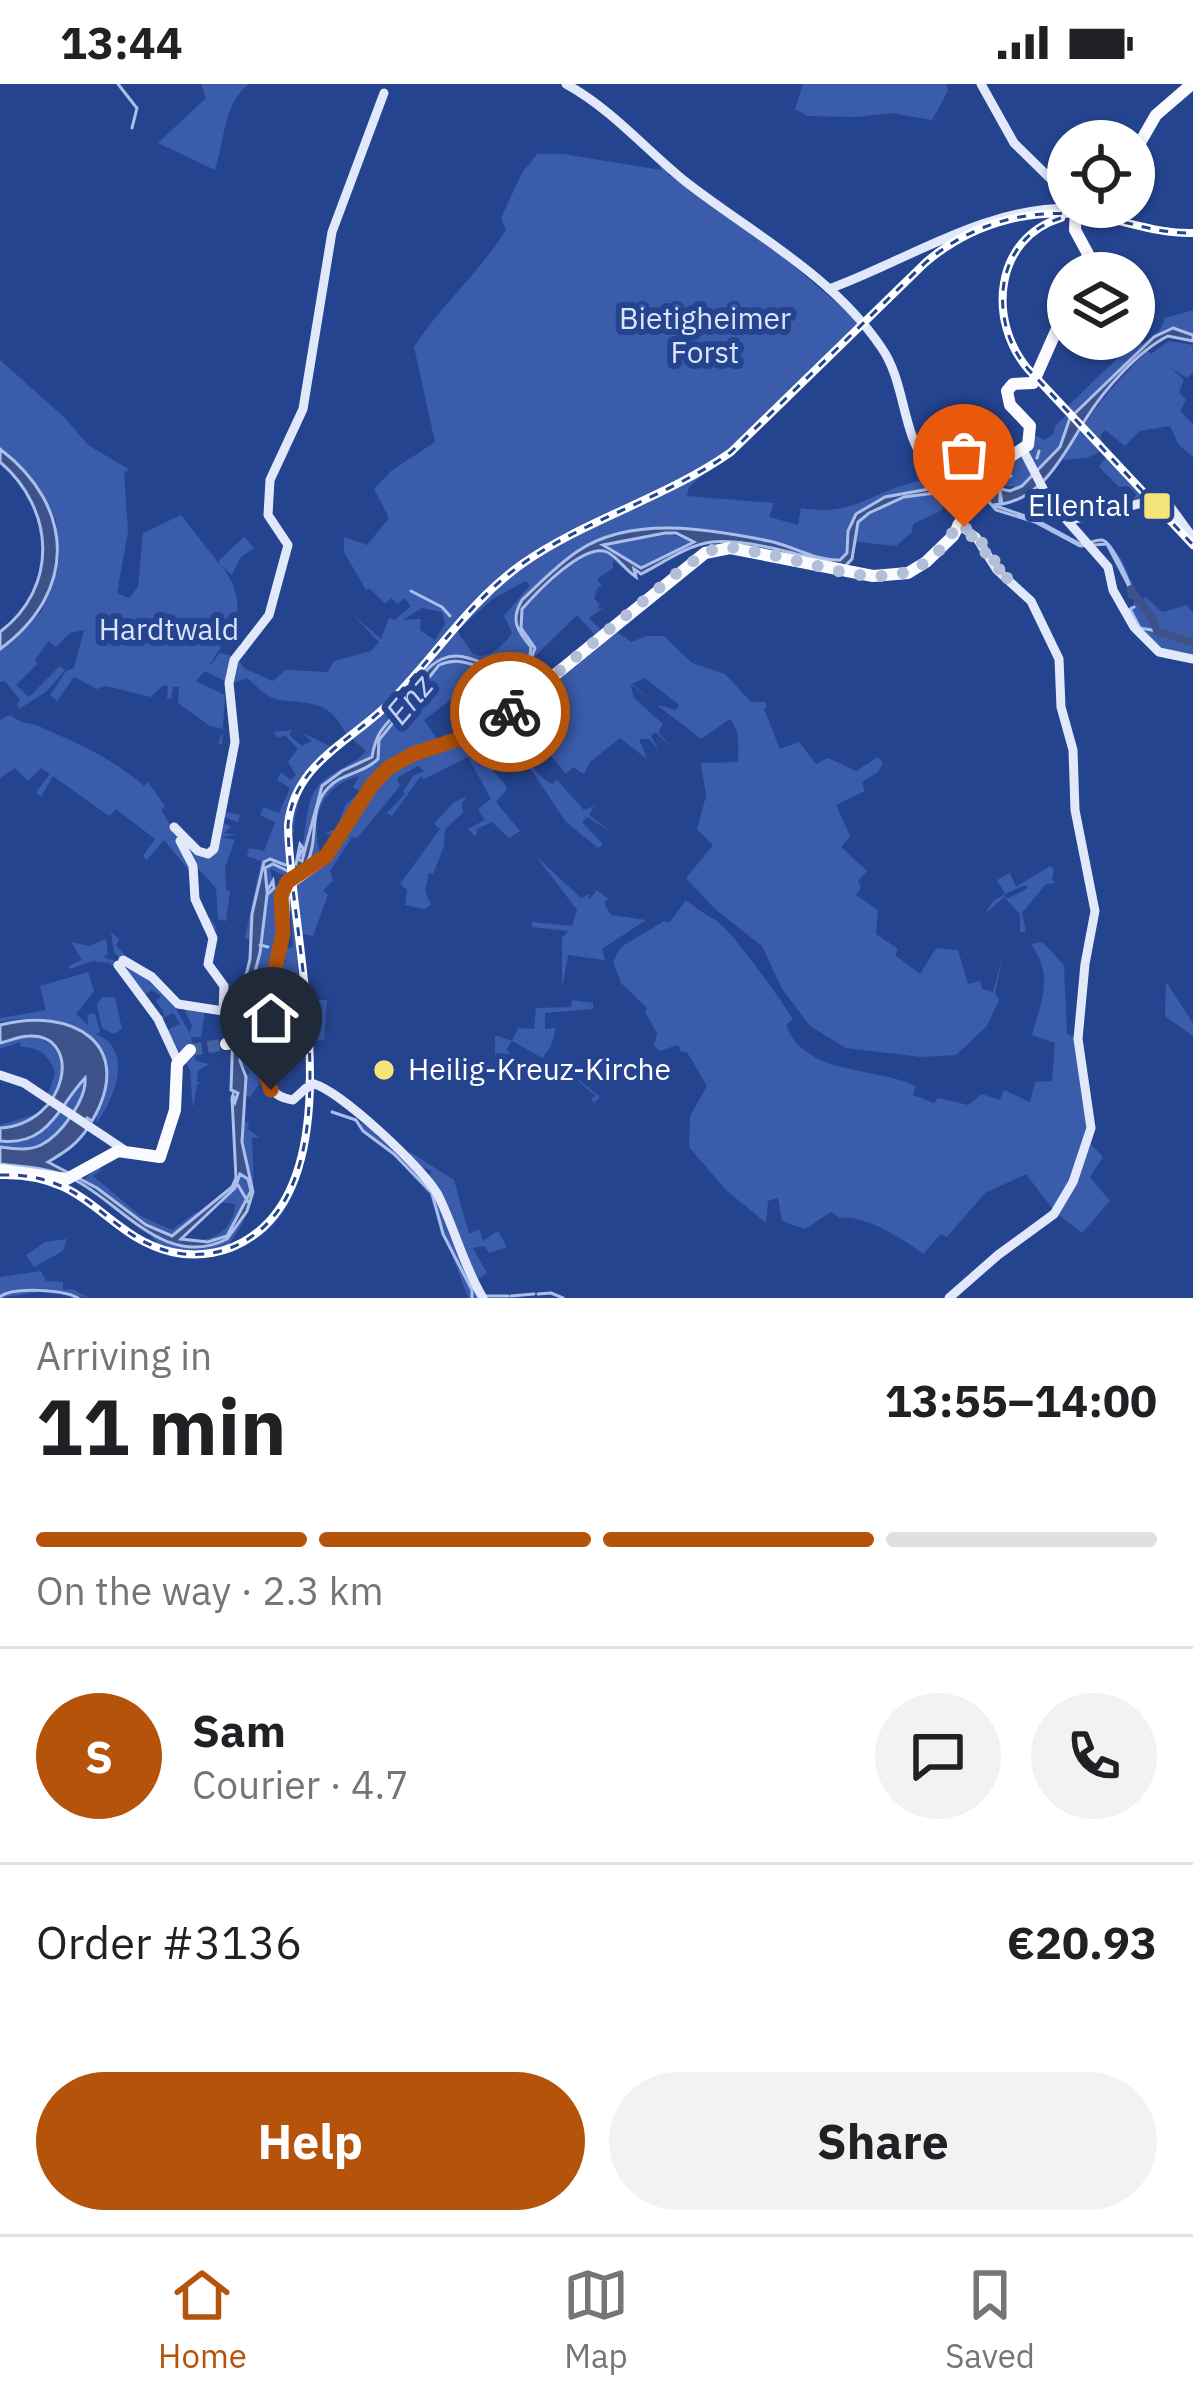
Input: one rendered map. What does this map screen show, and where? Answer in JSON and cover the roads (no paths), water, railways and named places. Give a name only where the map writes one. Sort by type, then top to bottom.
[{"type":"main road","points":[[566,84],[614,114],[680,177],[834,290],[890,360],[917,450],[925,462],[948,470],[984,470],[1024,450]]},
{"type":"main road","points":[[981,84],[1016,146],[1047,179]]},
{"type":"main road","points":[[1153,120],[1189,84]]},
{"type":"main road","points":[[0,1170],[60,1180],[133,1150],[176,1105],[179,1056],[122,964],[152,977],[180,1005],[222,1013],[224,986],[208,964],[213,941],[195,899],[192,863],[172,829],[199,852],[208,854],[215,848],[235,742],[230,681],[236,655],[269,615],[288,544],[269,516],[270,480],[303,409],[332,232],[386,90]]},
{"type":"main road","points":[[834,290],[989,219],[1047,209]]},
{"type":"main road","points":[[890,265],[901,261],[908,265]]},
{"type":"main road","points":[[1047,349],[1033,380],[1010,383],[1005,389],[1008,405],[1028,429],[1024,450],[1046,496],[1074,520],[1089,548],[1108,567],[1113,590],[1134,627],[1162,653],[1193,659]]},
{"type":"main road","points":[[483,1298],[459,1252],[439,1197],[418,1169],[367,1120],[305,1092],[285,1099],[270,1087],[264,1038],[273,1019],[285,885],[326,856],[381,774],[404,758],[487,729],[703,555],[730,548],[884,578],[913,571],[940,549],[962,521],[984,470]]},
{"type":"main road","points":[[1074,520],[1163,502],[1193,538]]},
{"type":"main road","points":[[949,1298],[1057,1211],[1073,1182],[1091,1122],[1078,1039],[1094,902],[1075,810],[1073,755],[1061,707],[1061,664],[1029,599],[962,521]]},
{"type":"main road","points":[[226,1044],[264,1038]]},
{"type":"main road","points":[[3,1075],[133,1150]]},
{"type":"water","points":[[1173,328],[1193,335],[1193,341],[1168,336],[1155,344],[1155,337]]},
{"type":"water","name":"Enz","points":[[1136,360],[1103,395],[1042,482],[1017,500],[1002,504],[1000,491],[1000,504],[993,505],[1034,519],[1082,545],[1099,540],[1107,544],[1080,546],[1035,522],[996,510],[982,494],[966,489],[904,497],[869,513],[858,522],[852,559],[845,566],[761,546],[712,542],[641,574],[634,569],[636,577],[615,557],[597,551],[562,570],[522,609],[521,628],[535,648],[530,662],[503,671],[461,662],[439,665],[379,740],[378,759],[333,783],[322,796],[307,863],[290,872],[273,864],[265,868],[267,891],[273,881],[274,888],[267,895],[260,953],[241,1023],[240,1061],[246,1077],[242,1142],[253,1192],[247,1211],[227,1239],[205,1246],[165,1241],[75,1180],[48,1170],[0,1164],[0,1147],[41,1145],[64,1125],[82,1096],[85,1078],[41,1131],[17,1141],[0,1141],[0,1128],[23,1123],[54,1097],[62,1063],[57,1049],[46,1039],[26,1036],[0,1043],[0,1025],[51,1021],[90,1037],[102,1052],[107,1071],[104,1094],[92,1121],[84,1122],[89,1126],[71,1147],[48,1162],[97,1188],[146,1225],[172,1236],[232,1187],[236,1178],[232,1098],[235,1102],[238,1093],[231,1090],[233,1029],[250,959],[252,914],[264,862],[296,864],[300,844],[298,859],[302,861],[322,786],[372,757],[380,733],[436,663],[454,656],[506,667],[530,655],[531,647],[517,625],[518,607],[570,556],[622,533],[671,528],[778,543],[840,560],[847,553],[848,531],[856,514],[885,497],[968,482],[1010,491],[1022,486],[1060,447],[1070,418]],"holes":[[[665,533],[694,542],[641,568],[603,545]],[[240,1174],[248,1179],[251,1191],[227,1236],[208,1242],[181,1239],[235,1188]]]},
{"type":"water","points":[[0,449],[43,496],[54,522],[57,549],[54,576],[43,602],[0,649],[0,632],[33,593],[43,548],[32,502],[0,462]]},
{"type":"waterway","points":[[118,84],[136,107]]},
{"type":"waterway","points":[[132,128],[137,108]]},
{"type":"waterway","points":[[1037,458],[1039,451]]},
{"type":"waterway","points":[[1131,589],[1157,631],[1193,643]]},
{"type":"waterway","points":[[411,591],[450,616]]},
{"type":"waterway","points":[[1134,607],[1130,609],[1140,628],[1157,631]]},
{"type":"waterway","points":[[260,945],[268,947]]},
{"type":"waterway","points":[[332,1112],[356,1120],[432,1193],[443,1234],[472,1298]]},
{"type":"waterway","points":[[238,1185],[248,1202]]},
{"type":"waterway","points":[[0,1297],[39,1290],[78,1298]]},
{"type":"waterway","points":[[511,1296],[534,1294]]},
{"type":"waterway","points":[[538,1294],[563,1298]]},
{"type":"waterway","points":[[486,1296],[508,1296]]},
{"type":"tunnel","points":[[190,1050],[226,1044]]},
{"type":"railway","points":[[0,1175],[55,1184],[129,1233],[172,1252],[213,1253],[251,1237],[283,1204],[301,1158],[309,1104],[309,1045],[288,825],[300,787],[323,758],[383,709],[502,580],[547,548],[680,483],[731,452],[944,248],[986,227],[1030,215],[1077,214],[1193,233]]},
{"type":"railway","points":[[1047,224],[1022,243],[1004,283],[1006,328],[1015,350],[1193,545]]},
{"type":"place","name":"Ellental","points":[[1157,506]]},
{"type":"place","name":"Heilig-Kreuz-Kirche","points":[[384,1070]]},
{"type":"park label","name":"Bietigheimer Forst","points":[[705,336]]},
{"type":"park label","name":"Hardtwald","points":[[169,630]]}]
